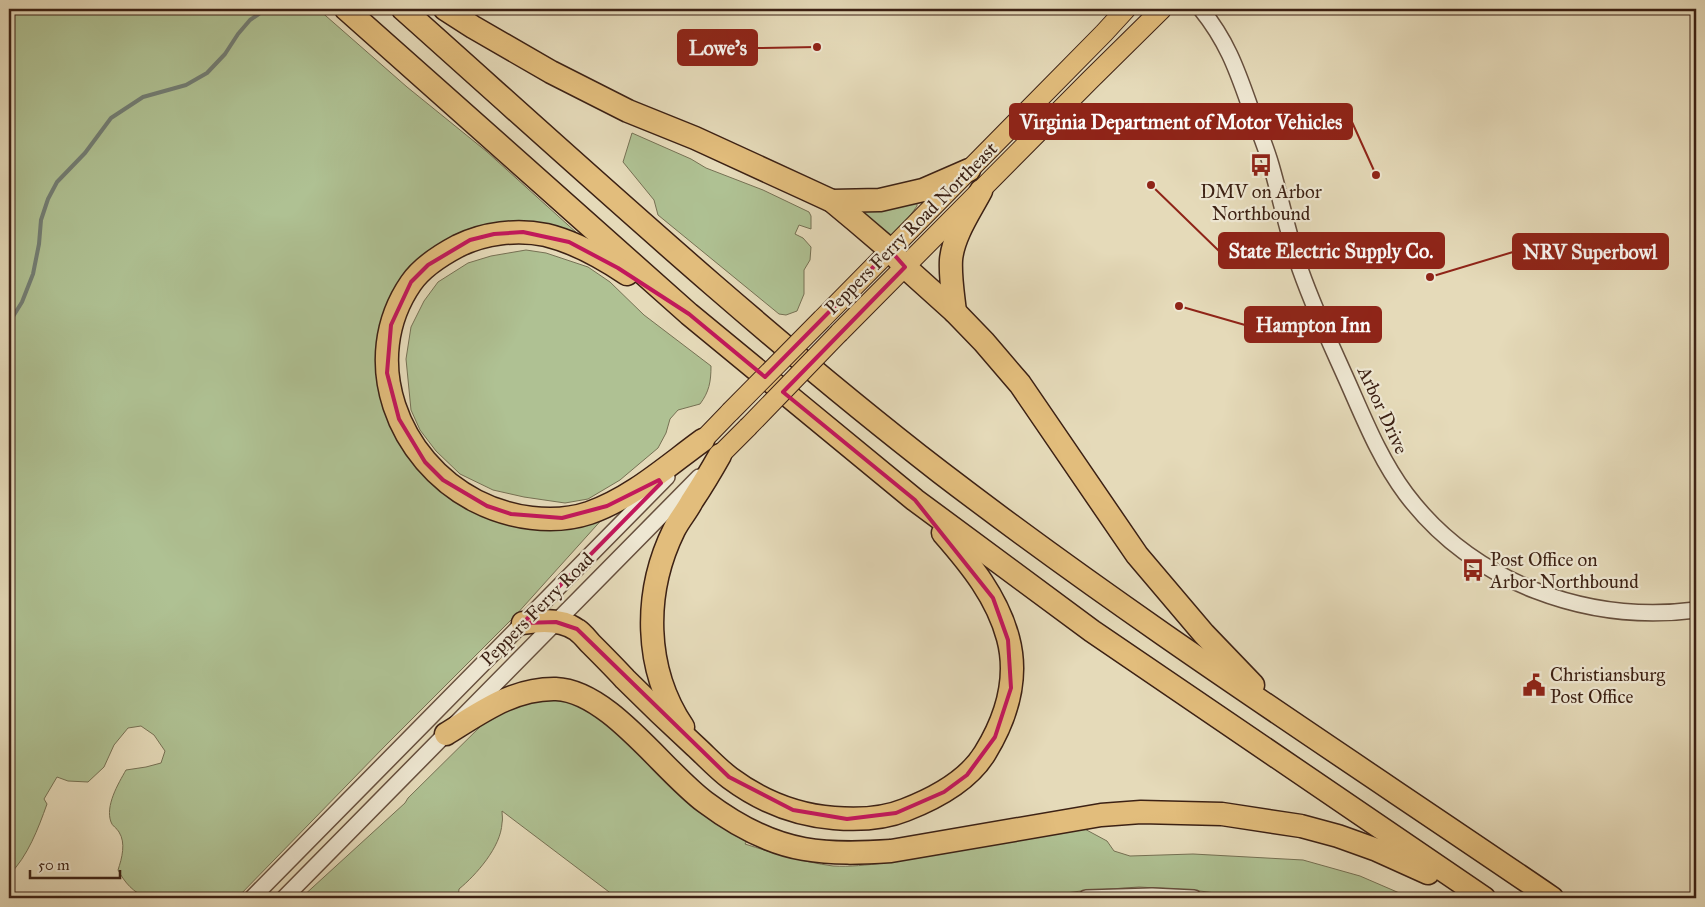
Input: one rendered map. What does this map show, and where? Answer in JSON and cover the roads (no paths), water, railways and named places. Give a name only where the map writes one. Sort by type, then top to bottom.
[{"type":"highway","points":[[346,9],[689,314],[914,500],[1092,631],[1484,898]]},
{"type":"highway","points":[[403,9],[696,271],[867,414],[941,472],[1149,625],[1552,898]]},
{"type":"highway","points":[[445,9],[551,72],[628,111],[695,138],[832,202],[890,250],[905,267],[955,312],[1020,384],[1136,555],[1204,634],[1283,716]]},
{"type":"highway","points":[[832,202],[880,200],[923,190],[969,170]]},
{"type":"highway","points":[[955,312],[951,258],[956,239],[980,191]]},
{"type":"highway","points":[[689,314],[618,268],[569,242],[546,235],[523,232],[494,234],[470,240],[450,250],[428,265],[411,282],[400,302],[391,325],[387,347],[388,373],[391,398],[398,419],[425,462],[443,480],[464,495],[487,506],[511,514],[536,518],[562,518],[587,514],[626,496],[703,440]]},
{"type":"highway","points":[[720,455],[674,530],[656,582],[651,628],[653,652],[659,674],[667,698],[692,741],[729,778],[771,802],[819,817],[847,819],[872,818],[896,814],[944,792],[967,775],[983,757],[1004,717],[1011,688],[1012,661],[1000,614],[988,590],[958,550],[914,500]]},
{"type":"highway","points":[[523,623],[539,620],[556,622],[577,629],[660,714],[711,760]]},
{"type":"highway","points":[[446,734],[495,704],[516,694],[536,689],[558,689],[578,694],[596,703],[613,715],[705,802],[749,829],[775,841],[801,848],[838,852],[891,851],[1101,815],[1141,812],[1222,814],[1301,826],[1338,836],[1406,863],[1474,898]]},
{"type":"main road","name":"Peppers Ferry Road Northeast","points":[[822,319],[1126,9]]},
{"type":"main road","name":"Peppers Ferry Road Northeast","points":[[840,333],[1162,9]]},
{"type":"main road","name":"Peppers Ferry Road","points":[[703,440],[822,319]]},
{"type":"main road","name":"Peppers Ferry Road","points":[[720,455],[840,333]]},
{"type":"street","name":"Arbor Drive","points":[[1200,9],[1225,42],[1236,67],[1268,155],[1297,259],[1313,305],[1377,448],[1406,495],[1440,532],[1468,554],[1525,587],[1575,604],[1606,610],[1663,613],[1696,610]]},
{"type":"street","name":"Peppers Ferry Road","points":[[252,898],[703,440]]},
{"type":"street","name":"Peppers Ferry Road","points":[[284,898],[720,455]]},
{"type":"street","points":[[1086,898],[1152,896],[1194,898]]},
{"type":"waterway","points":[[9,323],[22,302],[33,274],[39,244],[41,220],[48,199],[57,182],[85,153],[111,118],[143,97],[186,85],[207,73],[225,54],[250,20],[266,9]]},
{"type":"place","name":"Lowe's","points":[[817,47]]},
{"type":"place","name":"DMV on Arbor Northbound","points":[[1261,165]]},
{"type":"place","name":"Virginia Department of Motor Vehicles","points":[[1376,175]]},
{"type":"place","name":"State Electric Supply Co.","points":[[1151,185]]},
{"type":"place","name":"NRV Superbowl","points":[[1430,277]]},
{"type":"place","name":"Hampton Inn","points":[[1179,306]]},
{"type":"place","name":"Post Office on Arbor Northbound","points":[[1473,570]]},
{"type":"place","name":"Christiansburg Post Office","points":[[1534,685]]}]
